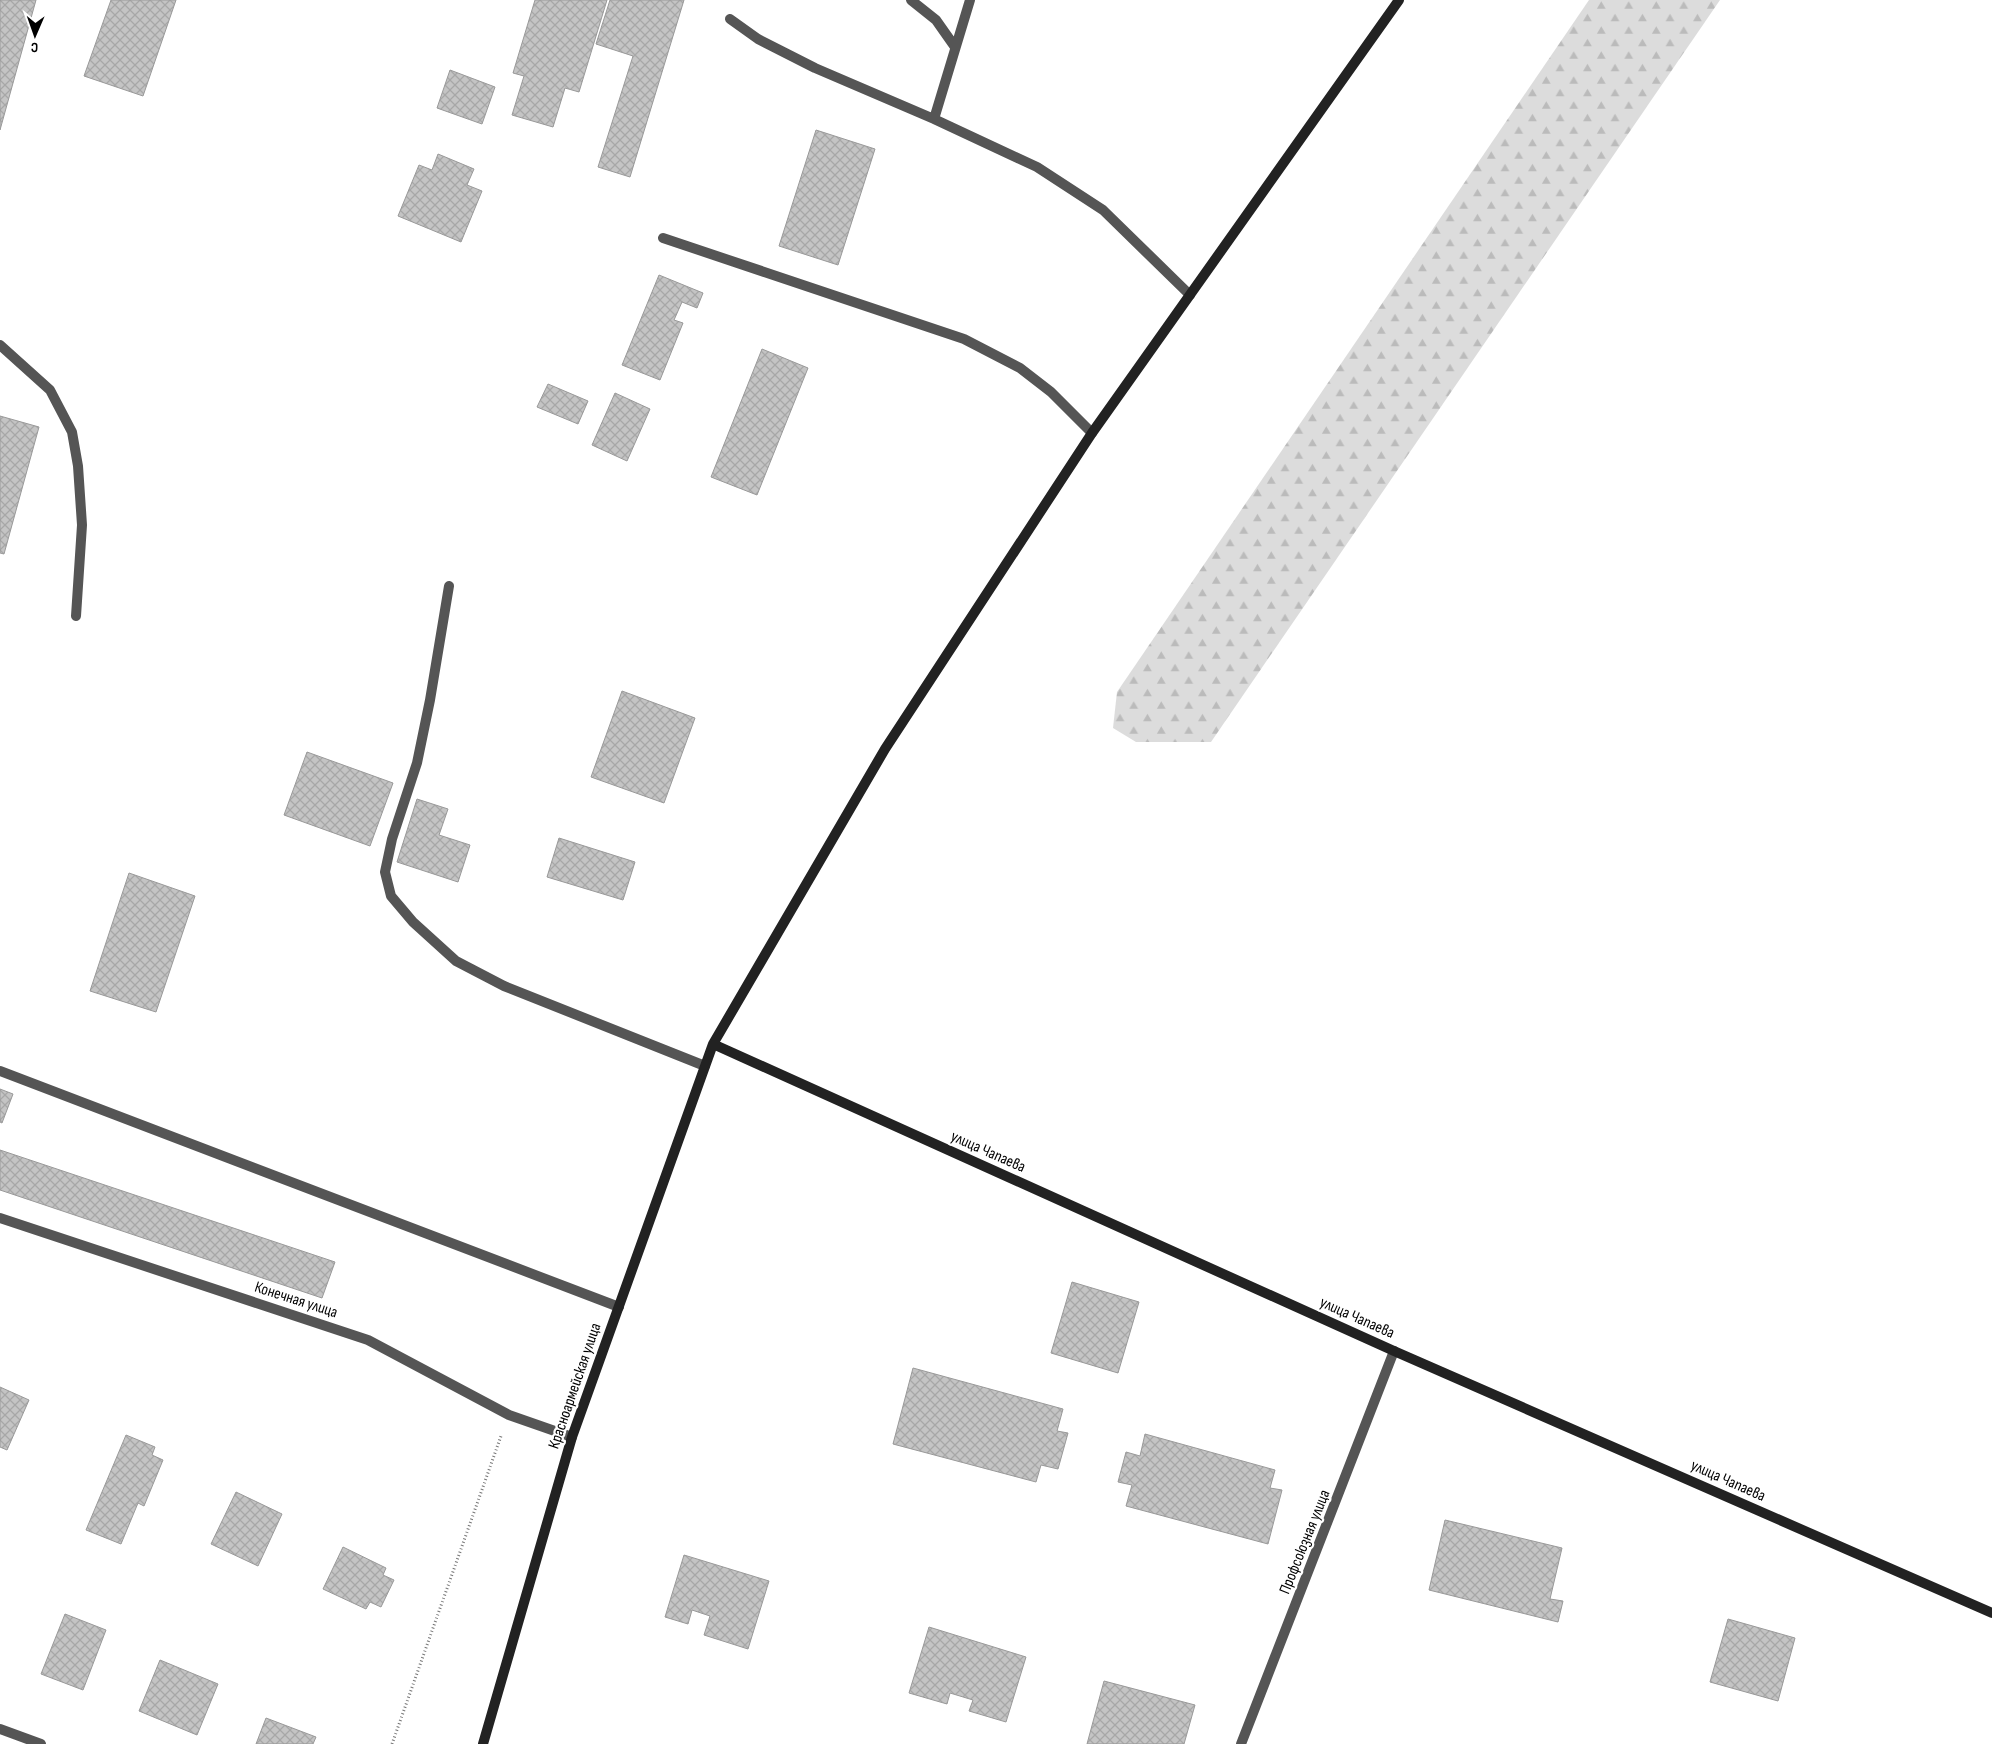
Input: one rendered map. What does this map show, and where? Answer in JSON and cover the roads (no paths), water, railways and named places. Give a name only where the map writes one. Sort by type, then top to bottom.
[{"type":"main road","name":"Красноармейская улица","points":[[482,1744],[572,1437],[713,1044],[885,749],[1092,433],[1399,0]]},
{"type":"main road","name":"улица Чапаева","points":[[713,1044],[1394,1351],[1992,1613]]},
{"type":"street","points":[[911,0],[936,20],[956,47]]},
{"type":"street","points":[[934,119],[970,0]]},
{"type":"street","points":[[730,19],[758,39],[807,64],[934,119],[1037,167],[1103,210],[1190,295]]},
{"type":"street","points":[[663,238],[964,339],[1020,368],[1051,392],[1092,433]]},
{"type":"street","points":[[0,345],[50,390],[72,432],[78,466],[82,525],[76,616]]},
{"type":"street","points":[[449,586],[430,700],[417,763],[392,839],[385,872],[391,896],[413,922],[456,961],[504,986],[705,1066]]},
{"type":"street","points":[[0,1071],[618,1307]]},
{"type":"street","name":"Конечная улица","points":[[0,1218],[368,1340],[509,1414],[572,1437]]},
{"type":"street","name":"Профсоюзная улица","points":[[1241,1744],[1394,1351]]},
{"type":"street","points":[[0,1729],[41,1744]]}]
